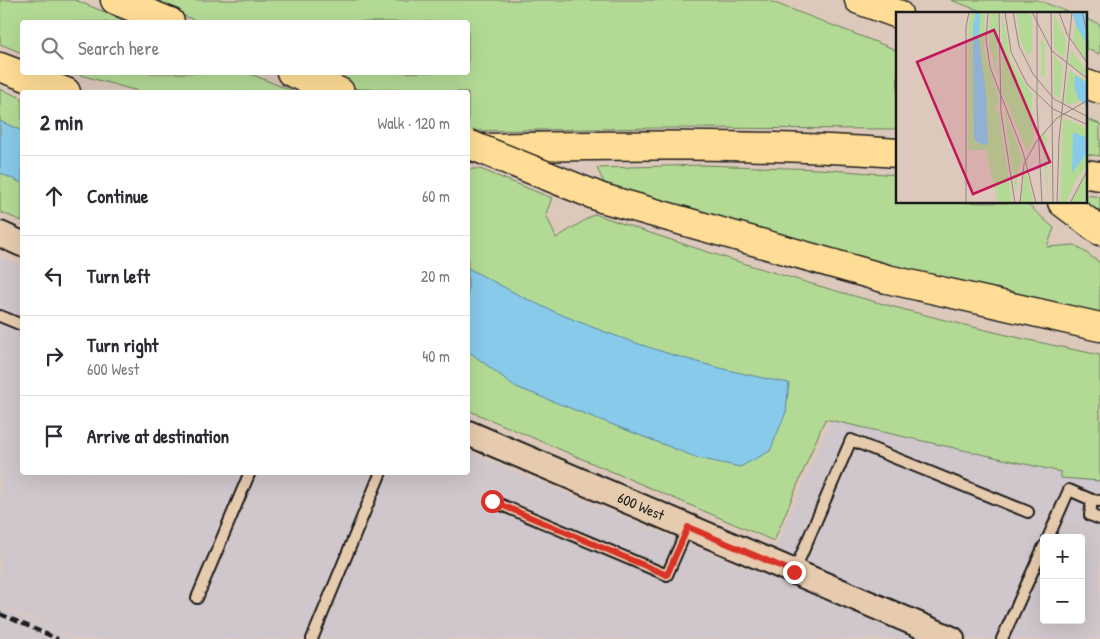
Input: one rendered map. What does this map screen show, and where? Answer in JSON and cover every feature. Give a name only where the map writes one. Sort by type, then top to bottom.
[{"type":"highway","points":[[116,0],[165,20]]},
{"type":"highway","points":[[859,0],[896,13]]},
{"type":"highway","points":[[895,0],[902,12]]},
{"type":"highway","points":[[0,67],[20,75]]},
{"type":"highway","points":[[21,75],[61,90]]},
{"type":"highway","points":[[298,75],[335,90]]},
{"type":"highway","points":[[470,148],[709,144],[836,149],[896,154]]},
{"type":"highway","points":[[470,145],[602,198],[887,279],[1100,327]]},
{"type":"highway","points":[[1065,204],[1100,231]]},
{"type":"street","points":[[0,234],[20,243]]},
{"type":"street","name":"600 West","points":[[470,434],[952,639]]},
{"type":"lane","points":[[0,316],[20,325]]},
{"type":"lane","points":[[794,572],[851,440],[1028,512]]},
{"type":"lane","points":[[197,598],[249,475]]},
{"type":"lane","points":[[312,639],[380,475]]},
{"type":"lane","points":[[1050,534],[1069,490],[1096,500],[1090,515],[1100,519]]},
{"type":"lane","points":[[492,501],[667,575],[688,527]]},
{"type":"lane","points":[[1002,639],[1040,555]]},
{"type":"shaded area","points":[[0,257],[20,265],[20,475],[470,475],[470,453],[763,575],[845,388],[1100,418],[1100,639],[79,639],[0,605]]},
{"type":"shaded area","points":[[0,607],[75,639],[0,639]]},
{"type":"green space","points":[[0,0],[75,0],[124,20],[20,20],[20,52],[0,44]]},
{"type":"green space","points":[[144,0],[767,0],[894,49],[896,52],[896,129],[661,128],[470,131],[470,90],[357,89],[324,75],[470,75],[470,20],[194,20]]},
{"type":"green space","points":[[951,0],[1038,0],[1068,12],[984,12]]},
{"type":"green space","points":[[1088,20],[1100,24],[1100,54],[1088,50]]},
{"type":"green space","points":[[80,75],[253,75],[290,90],[134,90]]},
{"type":"green space","points":[[0,89],[20,97],[20,220],[0,212]]},
{"type":"green space","points":[[1088,120],[1100,124],[1100,156],[1088,154]]},
{"type":"green space","points":[[702,165],[818,169],[896,175],[896,204],[1027,204],[1054,228],[1047,247],[1075,245],[1100,263],[1100,326],[606,187],[597,168]]},
{"type":"green space","points":[[470,169],[480,169],[552,198],[546,214],[556,238],[595,214],[719,256],[845,294],[972,327],[1100,355],[1100,481],[1061,478],[1061,472],[825,419],[774,541],[470,411]]},
{"type":"green space","points":[[1088,195],[1100,197],[1100,216],[1085,204],[1088,204]]},
{"type":"water","points":[[0,121],[20,130],[20,182],[0,173]]},
{"type":"water","points":[[470,269],[536,303],[635,343],[696,362],[789,383],[786,412],[770,451],[740,467],[698,458],[516,387],[470,352]]},
{"type":"railway","points":[[0,614],[58,639]]},
{"type":"route","points":[[492,501],[667,575],[688,527],[794,572]]}]
